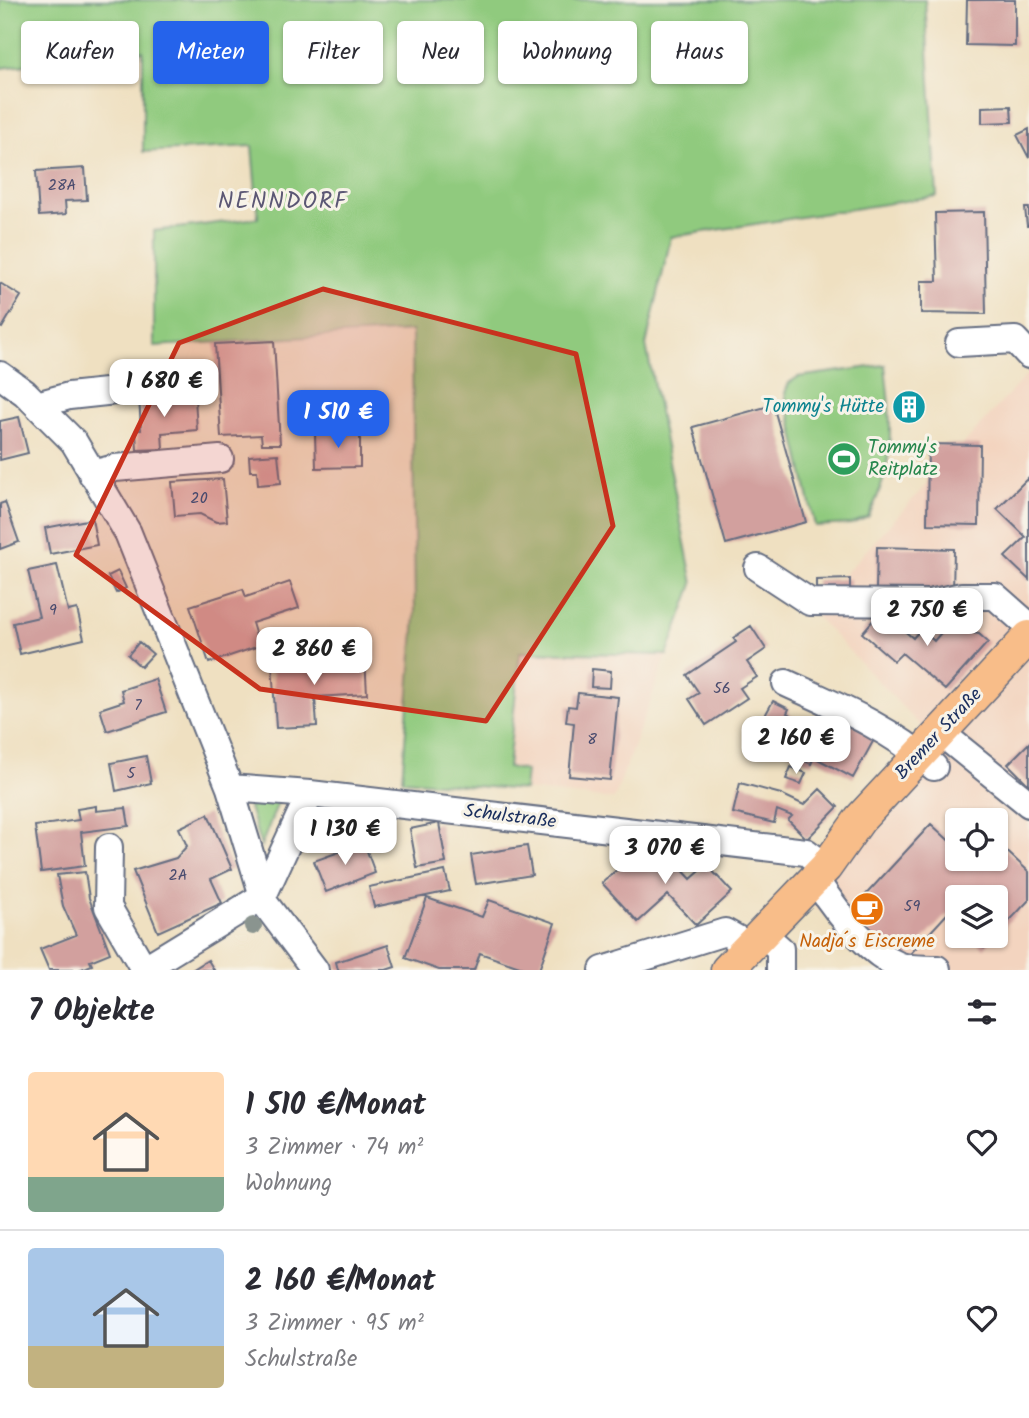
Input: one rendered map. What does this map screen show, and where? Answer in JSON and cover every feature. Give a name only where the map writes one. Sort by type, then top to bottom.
[{"type":"main road","name":"Bremer Straße","points":[[937,750],[1029,637]]},
{"type":"main road","name":"Bremer Straße","points":[[727,970],[821,873],[860,819],[1029,669]]},
{"type":"street","points":[[959,343],[1015,340],[1029,355]]},
{"type":"street","points":[[0,375],[37,405],[74,442],[128,533],[230,788],[261,897],[315,970]]},
{"type":"street","points":[[37,405],[69,396],[199,382]]},
{"type":"street","points":[[92,474],[115,468],[220,459]]},
{"type":"street","points":[[758,568],[810,603],[929,603],[962,596],[995,596],[1029,626]]},
{"type":"street","points":[[786,683],[937,750],[1029,804]]},
{"type":"street","name":"Schulstraße","points":[[230,788],[310,794],[806,852],[821,873]]},
{"type":"street","points":[[109,847],[108,907],[143,970],[261,897],[310,794]]},
{"type":"street","points":[[821,873],[855,930],[890,960],[899,966],[937,969]]},
{"type":"street","points":[[603,970],[725,932],[780,949],[780,970]]},
{"type":"highlighted area","points":[[323,289],[576,354],[613,526],[486,721],[260,689],[76,555],[179,343]]},
{"type":"shaded area","points":[[1029,372],[1029,970],[888,970],[803,896],[937,743],[811,611]]},
{"type":"shaded area","points":[[520,652],[667,655],[614,799],[524,790],[526,771],[508,767]]},
{"type":"green space","points":[[0,0],[925,0],[937,196],[671,237],[646,345],[693,584],[667,655],[520,652],[508,767],[526,771],[524,790],[402,780],[415,617],[412,331],[154,346],[154,231],[258,218],[252,146],[143,152],[143,51],[139,51],[139,21],[21,21],[21,66],[0,68]]},
{"type":"green space","name":"Tommy's Reitplatz","points":[[885,365],[890,443],[884,478],[877,497],[868,517],[851,524],[815,526],[785,393],[789,383],[798,377]]},
{"type":"green space","points":[[246,798],[279,800],[261,846]]},
{"type":"building","points":[[967,0],[1015,0],[1015,46],[966,45]]},
{"type":"building","points":[[1011,106],[1012,122],[982,123],[982,107]]},
{"type":"building","points":[[1029,129],[1029,158],[1017,135]]},
{"type":"building","points":[[85,168],[87,200],[65,201],[66,214],[39,216],[36,171]]},
{"type":"building","points":[[1025,208],[1029,208],[1029,226],[1027,226]]},
{"type":"building","points":[[984,212],[986,314],[921,313],[921,281],[937,281],[935,213]]},
{"type":"building","points":[[0,283],[21,296],[2,328],[0,327]]},
{"type":"building","points":[[274,341],[280,444],[262,444],[261,435],[221,437],[215,344]]},
{"type":"building","points":[[181,395],[181,398],[195,398],[197,430],[162,433],[163,449],[137,450],[136,430],[141,430],[139,397]]},
{"type":"building","name":"Tommy's Hütte","points":[[914,396],[917,415],[904,417],[900,399]]},
{"type":"building","points":[[773,405],[806,522],[726,544],[693,427]]},
{"type":"building","points":[[19,417],[28,453],[0,460],[0,421]]},
{"type":"building","points":[[315,433],[360,433],[360,467],[316,468]]},
{"type":"building","points":[[928,444],[980,445],[979,525],[927,524]]},
{"type":"building","points":[[278,454],[281,483],[258,485],[257,471],[250,471],[249,456]]},
{"type":"building","points":[[1029,477],[1029,580],[1005,557],[1026,537],[997,509]]},
{"type":"building","points":[[223,479],[227,521],[216,522],[200,514],[175,516],[172,482]]},
{"type":"building","points":[[5,502],[19,542],[0,549],[0,504]]},
{"type":"building","points":[[92,519],[97,545],[50,554],[45,528]]},
{"type":"building","points":[[877,547],[954,549],[953,591],[876,589]]},
{"type":"building","points":[[57,565],[68,611],[77,609],[84,639],[20,654],[13,623],[39,617],[28,571]]},
{"type":"building","points":[[118,571],[126,588],[116,593],[108,576]]},
{"type":"building","points":[[850,579],[850,593],[816,593],[816,580]]},
{"type":"building","points":[[290,582],[299,608],[252,623],[259,646],[209,663],[190,606],[243,589],[246,597]]},
{"type":"building","points":[[894,613],[905,623],[901,628],[913,638],[921,629],[934,641],[945,628],[979,634],[988,642],[945,690],[902,653],[894,661],[862,633],[876,617],[884,624]]},
{"type":"building","points":[[751,626],[766,649],[747,662],[757,677],[740,688],[747,698],[706,725],[689,699],[699,693],[687,675],[736,642],[733,638]]},
{"type":"building","points":[[139,642],[153,654],[141,667],[128,655]]},
{"type":"building","points":[[365,657],[367,694],[315,697],[317,726],[276,728],[272,663]]},
{"type":"building","points":[[592,669],[611,671],[610,688],[591,687]]},
{"type":"building","points":[[155,679],[166,712],[107,731],[100,709],[124,701],[121,690]]},
{"type":"building","points":[[578,693],[618,697],[610,780],[569,776],[574,723],[566,722],[568,706],[576,707]]},
{"type":"building","points":[[773,701],[789,709],[787,713],[826,735],[837,715],[876,736],[853,778],[814,757],[811,764],[775,744],[782,732],[762,721]]},
{"type":"building","points":[[1029,743],[1029,785],[1008,764]]},
{"type":"building","points":[[146,756],[151,783],[116,791],[111,763]]},
{"type":"building","points":[[791,767],[806,773],[801,784],[786,779]]},
{"type":"building","points":[[740,783],[781,794],[804,805],[820,789],[838,807],[807,839],[788,820],[792,816],[777,810],[774,823],[733,813]]},
{"type":"building","points":[[96,806],[96,811],[126,808],[129,826],[81,832],[85,866],[41,872],[35,826],[79,820],[77,809]]},
{"type":"building","points":[[208,814],[232,869],[211,879],[222,903],[158,932],[133,871],[176,858],[187,846],[179,828]]},
{"type":"building","points":[[439,823],[446,863],[417,868],[410,829]]},
{"type":"building","points":[[931,824],[945,837],[945,871],[1008,871],[1008,852],[1029,872],[1029,900],[1008,922],[1008,885],[945,885],[945,916],[901,964],[848,914]]},
{"type":"building","points":[[364,843],[375,873],[326,892],[314,861]]},
{"type":"building","points":[[527,846],[532,875],[476,884],[471,855]]},
{"type":"building","points":[[642,847],[663,849],[691,879],[707,865],[732,892],[696,925],[668,895],[638,922],[602,883]]},
{"type":"building","points":[[445,871],[450,891],[374,907],[369,887]]},
{"type":"building","points":[[85,872],[89,898],[110,953],[90,961],[92,965],[79,970],[49,970],[40,949],[76,935],[63,906],[57,875]]},
{"type":"building","points":[[427,898],[482,917],[489,900],[555,923],[539,970],[528,970],[480,953],[474,970],[439,970],[405,958]]},
{"type":"building","points":[[388,945],[395,967],[386,970],[338,970],[336,962]]},
{"type":"building","points":[[208,960],[214,970],[192,970]]},
{"type":"place","name":"Tommy's Hütte","points":[[909,407]]},
{"type":"place","name":"Tommy's Reitplatz","points":[[844,459]]},
{"type":"place","name":"Nadja´s Eiscreme","points":[[867,909]]},
{"type":"district","name":"NENNDORF","points":[[283,202]]}]
